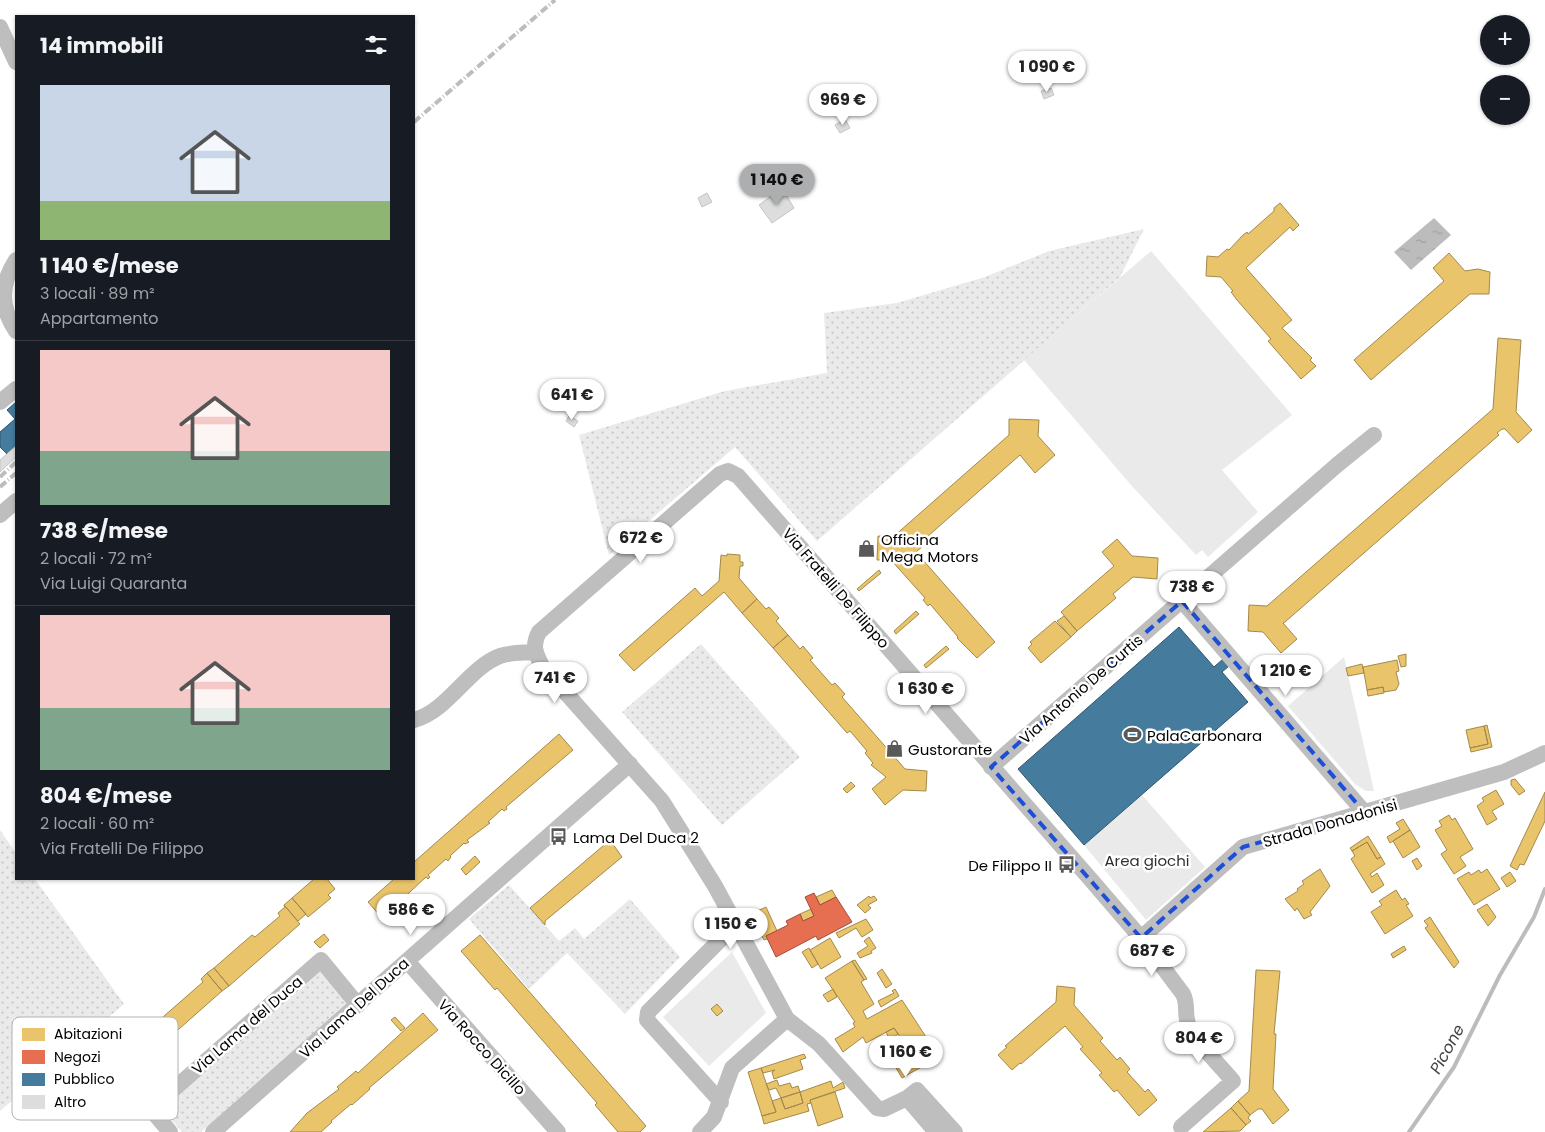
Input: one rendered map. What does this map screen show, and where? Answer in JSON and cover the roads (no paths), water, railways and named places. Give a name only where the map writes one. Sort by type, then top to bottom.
[{"type":"street","points":[[0,27],[15,60]]},
{"type":"street","points":[[15,263],[4,280],[1,298],[7,318],[15,330]]},
{"type":"street","points":[[0,402],[15,390]]},
{"type":"street","name":"Via Antonio De Curtis","points":[[991,767],[1374,435]]},
{"type":"street","name":"Via Fratelli De Filippo","points":[[535,652],[535,640],[539,632],[720,474],[728,471],[738,476],[1141,938],[1187,1001],[1186,1016],[1189,1028],[1233,1081],[1181,1127]]},
{"type":"street","points":[[0,515],[15,502]]},
{"type":"street","points":[[1182,601],[1365,813]]},
{"type":"street","points":[[415,720],[434,710],[499,656],[535,652],[542,666],[662,801],[695,853],[787,1019],[818,1044],[877,1108],[884,1109],[907,1098],[917,1090],[955,1132]]},
{"type":"street","name":"Strada Donadonisi","points":[[1141,938],[1242,847],[1504,772],[1545,753]]},
{"type":"street","name":"Via Lama Del Duca","points":[[213,1132],[630,764]]},
{"type":"street","points":[[720,1102],[647,1020],[648,1012],[735,925]]},
{"type":"street","name":"Via Lama del Duca","points":[[178,1086],[321,960],[358,1004]]},
{"type":"street","name":"Via Rocco Dicillo","points":[[406,961],[558,1132]]},
{"type":"street","points":[[700,1132],[714,1117],[732,1068],[787,1019]]},
{"type":"street","points":[[907,1098],[936,1132]]},
{"type":"street","name":"Via Lama del Duca","points":[[160,1120],[170,1132]]},
{"type":"water","points":[[1434,218],[1451,235],[1411,270],[1394,252]]},
{"type":"waterway","name":"Picone","points":[[1409,1132],[1454,1067],[1500,975],[1534,917],[1545,889]]},
{"type":"railway","points":[[415,121],[555,0]]},
{"type":"railway","points":[[0,477],[15,463]]},
{"type":"railway","points":[[0,487],[15,474]]},
{"type":"place","name":"Officina Mega Motors","points":[[867,548]]},
{"type":"place","name":"PalaCarbonara","points":[[1133,735]]},
{"type":"place","name":"Gustorante","points":[[894,749]]},
{"type":"place","name":"Lama Del Duca 2","points":[[559,837]]},
{"type":"place","name":"De Filippo II","points":[[1066,865]]},
{"type":"park label","name":"Area giochi","points":[[1147,860]]}]
